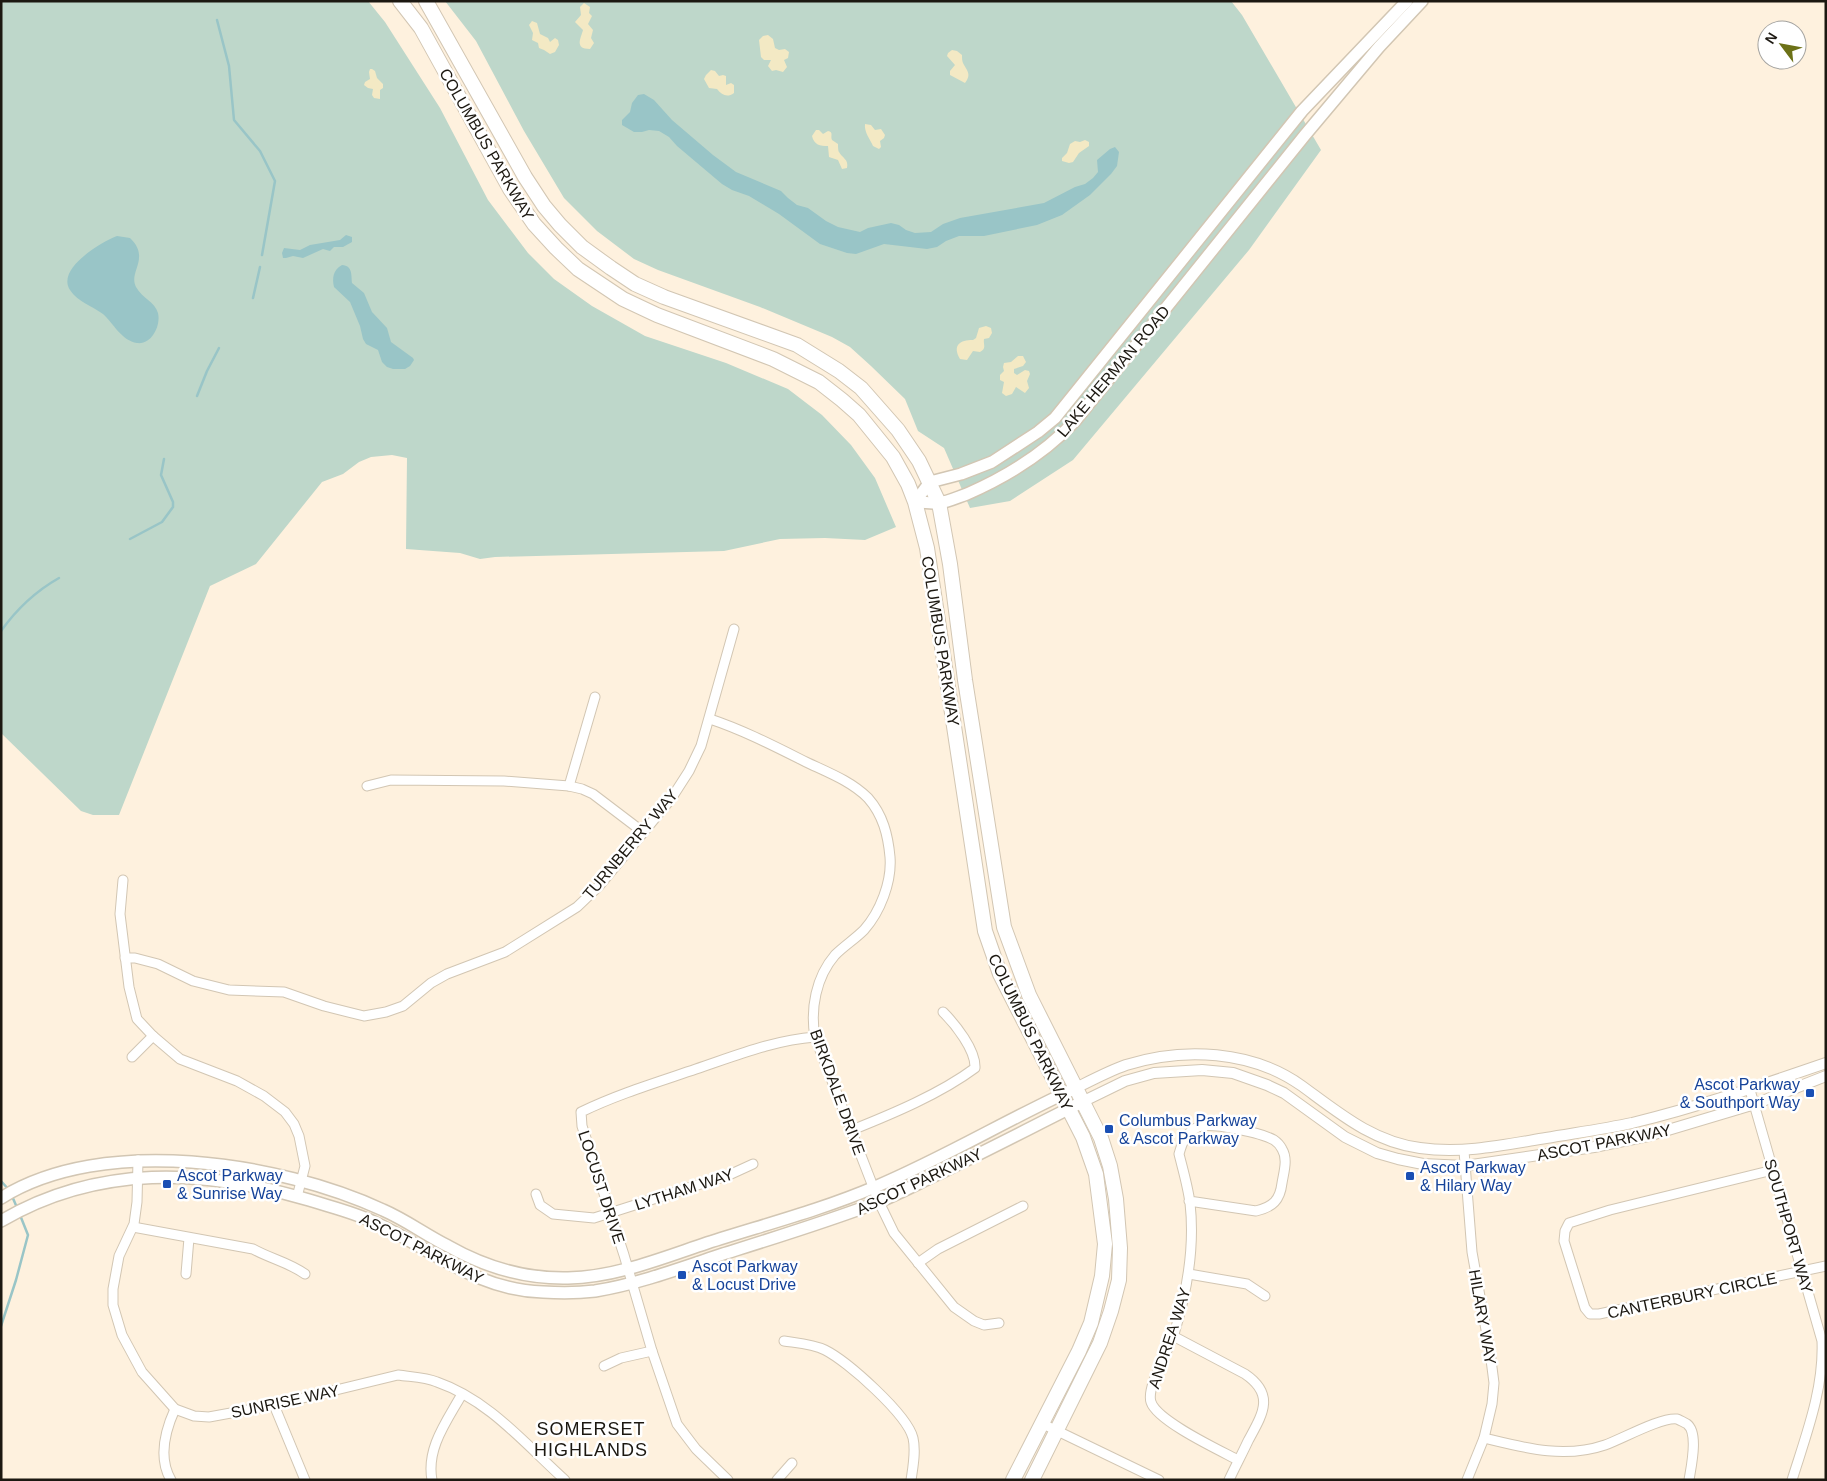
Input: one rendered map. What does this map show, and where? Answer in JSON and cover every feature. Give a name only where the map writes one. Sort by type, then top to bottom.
[{"type":"main road","name":"COLUMBUS PARKWAY","points":[[400,1],[421,28],[510,189],[534,224],[578,269],[623,299],[773,359],[819,382],[859,415],[879,438],[908,484],[915,502],[927,548],[985,932],[1000,974],[1083,1137],[1096,1174],[1102,1215],[1105,1244],[1104,1260],[1098,1300],[1091,1323],[1043,1424],[1013,1480]]},
{"type":"main road","name":"COLUMBUS PARKWAY","points":[[426,1],[525,176],[544,206],[560,225],[582,246],[635,284],[664,297],[797,345],[839,371],[861,388],[898,430],[919,461],[939,503],[950,564],[965,680],[1004,927],[1029,994],[1101,1138],[1110,1166],[1116,1199],[1120,1248],[1119,1280],[1111,1311],[1100,1342],[1032,1480]]},
{"type":"main road","name":"LAKE HERMAN ROAD","points":[[930,482],[961,474],[992,462],[1038,432],[1055,418],[1302,111],[1407,1]]},
{"type":"main road","name":"LAKE HERMAN ROAD","points":[[915,502],[939,503],[952,500],[984,487],[1010,473],[1061,436],[1076,421],[1305,135],[1379,47],[1422,1]]},
{"type":"main road","points":[[915,502],[930,482]]},
{"type":"main road","name":"ASCOT PARKWAY","points":[[2,1198],[14,1190],[48,1176],[101,1163],[138,1160],[217,1164],[270,1173],[364,1201],[407,1221],[447,1246],[496,1268],[544,1278],[590,1277],[628,1268],[873,1188],[1076,1088]]},
{"type":"main road","name":"ASCOT PARKWAY","points":[[3,1220],[50,1197],[85,1186],[137,1178],[168,1176],[209,1180],[262,1187],[340,1209],[373,1222],[463,1272],[500,1285],[540,1292],[595,1291],[632,1283],[814,1225],[879,1202],[1084,1101]]},
{"type":"street","name":"TURNBERRY WAY","points":[[125,958],[135,958],[158,964],[193,982],[229,990],[284,992],[324,1006],[364,1016],[386,1012],[403,1006],[431,983],[447,974],[506,952],[577,907],[600,885],[671,799],[690,771],[701,746],[734,629]]},
{"type":"street","points":[[569,786],[595,697]]},
{"type":"street","name":"BIRKDALE DRIVE","points":[[710,718],[738,728],[838,777],[858,789],[880,815],[886,828],[891,868],[887,889],[864,930],[836,955],[823,975],[813,1011],[815,1037],[873,1188],[894,1233],[954,1307],[964,1315],[984,1325],[999,1323]]},
{"type":"street","points":[[367,786],[391,780],[504,782],[582,788],[643,832]]},
{"type":"street","points":[[123,880],[120,914],[129,987],[137,1019],[180,1060],[236,1081],[264,1096],[285,1112],[300,1136],[305,1166],[297,1197]]},
{"type":"street","points":[[852,1130],[894,1114],[964,1077],[975,1068],[976,1062],[962,1034],[953,1021],[943,1012]]},
{"type":"street","points":[[132,1057],[153,1036]]},
{"type":"street","name":"LOCUST DRIVE","points":[[728,1480],[696,1448],[677,1424],[652,1351],[628,1268],[582,1126],[581,1112],[631,1091],[760,1047],[794,1038],[815,1037]]},
{"type":"street","name":"ASCOT PARKWAY","points":[[1076,1088],[1113,1070],[1154,1058],[1195,1053],[1235,1058],[1282,1075],[1300,1085],[1353,1124],[1383,1139],[1420,1148],[1464,1150],[1631,1123],[1750,1090],[1826,1063]]},
{"type":"street","name":"ASCOT PARKWAY","points":[[1084,1101],[1125,1081],[1154,1073],[1202,1070],[1233,1073],[1267,1085],[1284,1094],[1345,1137],[1377,1153],[1423,1164],[1465,1166],[1594,1147],[1648,1136],[1754,1104],[1826,1076]]},
{"type":"street","name":"SOUTHPORT WAY","points":[[1750,1090],[1822,1341],[1822,1358],[1816,1403],[1792,1480]]},
{"type":"street","name":"ANDREA WAY","points":[[1190,1201],[1256,1211],[1266,1209],[1277,1200],[1281,1193],[1286,1162],[1285,1155],[1279,1144],[1273,1139],[1257,1134],[1209,1125],[1192,1130],[1184,1140],[1180,1154],[1190,1201],[1189,1274],[1173,1336],[1151,1389],[1151,1402],[1158,1412],[1171,1423],[1238,1460]]},
{"type":"street","name":"HILARY WAY","points":[[1464,1150],[1472,1252],[1494,1383],[1492,1404],[1484,1438],[1473,1470],[1467,1480]]},
{"type":"street","points":[[138,1160],[137,1202],[133,1227],[119,1256],[115,1270],[113,1297],[117,1321],[122,1335],[142,1372],[176,1409],[166,1435],[164,1448],[165,1464],[171,1480]]},
{"type":"street","name":"LYTHAM WAY","points":[[536,1194],[540,1205],[553,1214],[594,1218],[730,1175],[753,1164]]},
{"type":"street","name":"CANTERBURY CIRCLE","points":[[1774,1170],[1620,1207],[1569,1223],[1565,1231],[1564,1241],[1585,1308],[1590,1314],[1599,1314],[1802,1271]]},
{"type":"street","points":[[918,1263],[938,1249],[1023,1206]]},
{"type":"street","points":[[133,1227],[253,1249],[268,1257],[291,1265],[305,1274]]},
{"type":"street","points":[[186,1274],[189,1238]]},
{"type":"street","points":[[1802,1271],[1826,1266]]},
{"type":"street","points":[[1189,1274],[1247,1284],[1265,1296]]},
{"type":"street","points":[[1173,1336],[1245,1374],[1260,1387],[1264,1401],[1262,1415],[1229,1480]]},
{"type":"street","points":[[784,1340],[824,1350],[844,1363],[901,1416],[913,1438],[914,1463],[911,1480]]},
{"type":"street","points":[[604,1366],[621,1358],[652,1351]]},
{"type":"street","name":"SUNRISE WAY","points":[[176,1409],[194,1416],[209,1417],[274,1405],[398,1375],[436,1382],[479,1402],[565,1480]]},
{"type":"street","points":[[432,1480],[431,1457],[435,1443],[462,1394]]},
{"type":"street","points":[[274,1405],[305,1480]]},
{"type":"street","points":[[1484,1438],[1528,1448],[1559,1452],[1579,1452],[1608,1444],[1659,1423],[1678,1419],[1689,1425],[1693,1435],[1689,1480]]},
{"type":"street","points":[[1043,1424],[1159,1480]]},
{"type":"street","points":[[777,1480],[792,1463]]},
{"type":"green space","points":[[1,1],[368,1],[385,22],[440,108],[488,200],[528,253],[554,279],[592,306],[645,336],[726,363],[788,389],[822,415],[851,445],[875,478],[896,527],[865,540],[825,538],[780,539],[724,551],[495,557],[480,559],[460,553],[406,549],[407,458],[392,455],[371,457],[359,462],[343,474],[322,482],[256,564],[210,586],[119,815],[93,815],[81,811],[1,733]]},
{"type":"green space","points":[[445,1],[1231,1],[1242,15],[1321,150],[1249,250],[1073,460],[1010,501],[970,508],[944,448],[918,431],[905,399],[850,347],[832,337],[760,307],[658,270],[634,259],[597,231],[564,198],[524,131],[476,41]]},
{"type":"sand","points":[[584,3],[590,7],[589,13],[592,16],[588,24],[593,30],[591,38],[594,43],[590,49],[585,49],[580,45],[583,30],[575,22],[581,15],[580,7]]},
{"type":"sand","points":[[532,21],[537,23],[540,34],[548,38],[550,42],[555,38],[558,40],[559,45],[555,52],[550,54],[539,48],[538,43],[532,40],[533,33],[529,25]]},
{"type":"sand","points":[[768,35],[773,39],[775,48],[779,50],[785,49],[789,52],[788,58],[784,60],[787,67],[783,72],[772,71],[768,66],[771,60],[764,60],[761,57],[759,40],[763,36]]},
{"type":"sand","points":[[952,50],[962,55],[968,75],[965,83],[950,75],[950,71],[955,65],[947,56]]},
{"type":"sand","points":[[370,69],[375,71],[377,78],[383,84],[383,88],[380,90],[380,99],[374,98],[372,95],[373,89],[364,85],[370,79]]},
{"type":"sand","points":[[711,70],[715,71],[719,76],[726,76],[726,85],[731,83],[734,85],[734,93],[725,95],[717,89],[709,88],[704,79]]},
{"type":"sand","points":[[865,124],[871,125],[875,130],[881,129],[885,135],[880,141],[881,147],[879,149],[873,146],[866,133]]},
{"type":"sand","points":[[816,130],[823,134],[828,131],[831,132],[832,140],[838,144],[840,154],[846,161],[847,168],[842,169],[838,160],[829,157],[828,146],[820,145],[814,141],[812,136]]},
{"type":"sand","points":[[1085,140],[1089,142],[1089,146],[1079,153],[1073,162],[1062,161],[1070,144],[1075,141]]},
{"type":"sand","points":[[986,326],[991,328],[992,333],[989,338],[984,339],[983,349],[980,352],[973,351],[967,360],[960,359],[957,350],[959,344],[976,338],[979,328]]},
{"type":"sand","points":[[1018,356],[1023,356],[1026,362],[1023,366],[1014,369],[1014,373],[1017,375],[1025,370],[1029,371],[1030,374],[1027,381],[1029,388],[1025,393],[1016,387],[1012,394],[1006,396],[1002,393],[1004,382],[1000,380],[1000,375],[1004,371],[1004,363],[1011,362]]},
{"type":"water","points":[[644,94],[654,100],[672,120],[713,155],[736,172],[781,191],[797,205],[808,208],[838,227],[860,232],[868,228],[891,223],[915,233],[931,232],[943,224],[960,218],[1044,203],[1085,184],[1093,178],[1098,172],[1097,160],[1110,149],[1115,147],[1119,152],[1117,166],[1090,195],[1062,215],[1037,225],[984,236],[959,236],[937,247],[927,249],[884,244],[856,254],[847,253],[820,244],[779,214],[749,196],[722,184],[669,137],[659,131],[634,132],[622,125],[622,120],[630,112],[632,103],[638,95]]},
{"type":"water","points":[[346,235],[352,237],[352,242],[343,247],[334,247],[330,251],[323,249],[303,258],[293,256],[283,258],[284,248],[300,250],[310,245],[340,240]]},
{"type":"water","points":[[117,236],[130,238],[136,245],[139,258],[134,281],[136,287],[158,313],[157,328],[151,338],[142,343],[132,342],[122,335],[103,314],[73,294],[67,282],[74,265],[82,257]]},
{"type":"water","points":[[342,265],[350,269],[352,283],[364,293],[372,312],[387,328],[391,342],[413,358],[414,360],[410,366],[405,369],[387,367],[382,362],[378,350],[366,344],[350,302],[334,287],[334,274]]},
{"type":"waterway","points":[[217,20],[229,66],[234,120],[260,151],[275,181],[262,255]]},
{"type":"waterway","points":[[253,298],[260,267]]},
{"type":"waterway","points":[[197,396],[219,348]]},
{"type":"waterway","points":[[130,539],[162,522],[173,507],[173,502],[161,475],[164,459]]},
{"type":"waterway","points":[[1,631],[27,602],[59,578]]},
{"type":"waterway","points":[[1,1181],[10,1191]]},
{"type":"waterway","points":[[12,1196],[18,1210]]},
{"type":"waterway","points":[[1,1326],[28,1235],[20,1215]]},
{"type":"place","name":"Ascot Parkway & Southport Way","points":[[1810,1093]]},
{"type":"place","name":"Columbus Parkway & Ascot Parkway","points":[[1109,1129]]},
{"type":"place","name":"Ascot Parkway & Hilary Way","points":[[1410,1176]]},
{"type":"place","name":"Ascot Parkway & Sunrise Way","points":[[167,1184]]},
{"type":"place","name":"Ascot Parkway & Locust Drive","points":[[682,1275]]},
{"type":"district","name":"SOMERSET HIGHLANDS","points":[[591,1439]]}]
